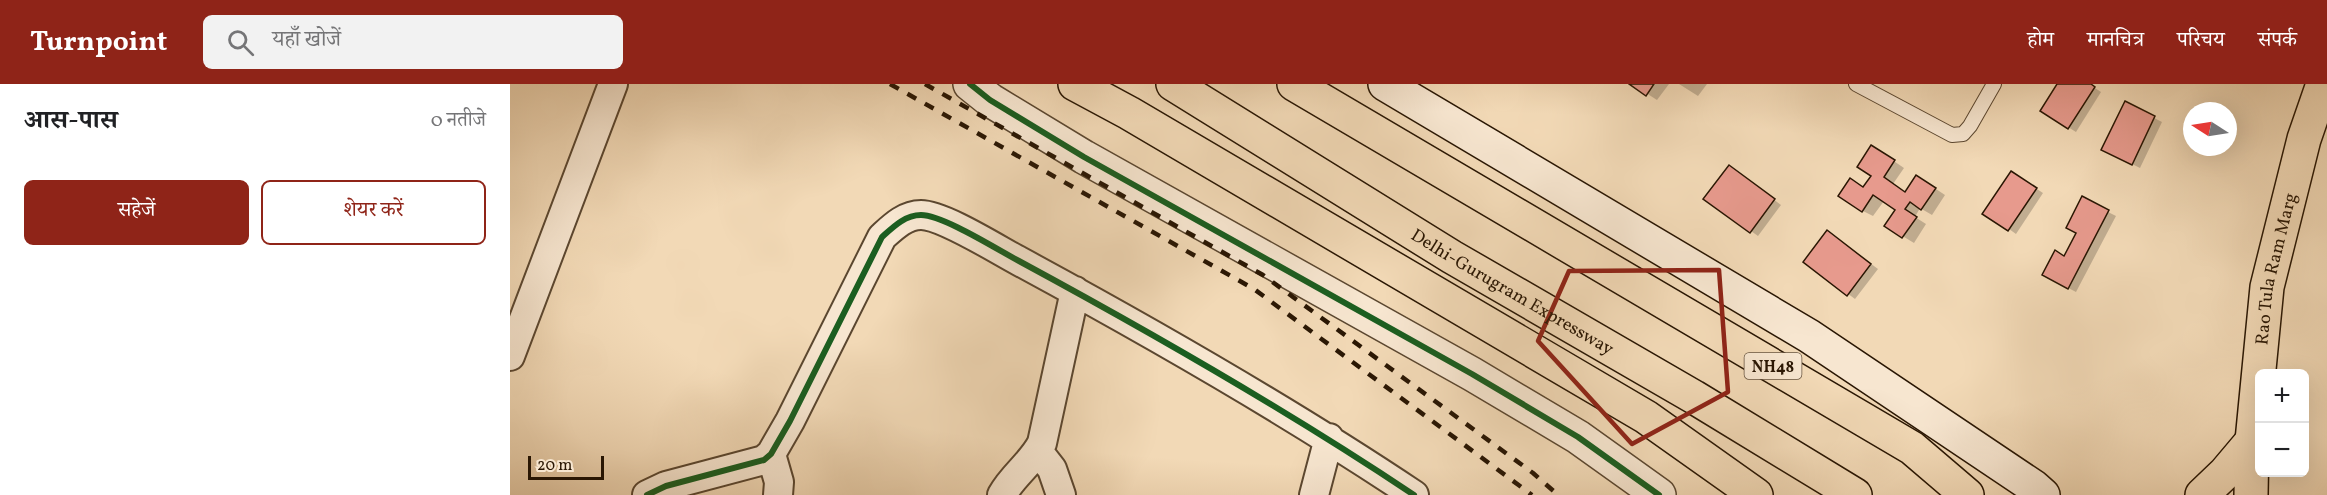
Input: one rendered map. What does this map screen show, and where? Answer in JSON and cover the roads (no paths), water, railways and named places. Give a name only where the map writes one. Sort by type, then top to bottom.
[{"type":"main road","points":[[1075,84],[1129,113],[1646,417],[1756,495]]},
{"type":"main road","name":"Delhi-Gurugram Expressway","points":[[1173,84],[1452,257],[1533,302],[1855,495]]},
{"type":"main road","name":"NH48","points":[[1294,84],[1912,448],[1967,495]]},
{"type":"main road","name":"Rao Tula Ram Marg","points":[[2251,495],[2252,441],[2267,287],[2304,139],[2323,84]]},
{"type":"main road","points":[[2202,495],[2225,473],[2252,441]]},
{"type":"street","points":[[510,356],[613,84]]},
{"type":"street","points":[[970,84],[990,100],[1084,157],[1472,374],[1578,436],[1659,495]]},
{"type":"street","points":[[1385,84],[1809,336],[2043,495]]},
{"type":"street","points":[[647,495],[666,486],[764,460],[771,454],[790,422],[882,237],[898,222],[921,215],[950,224],[1075,291],[1329,438],[1414,495]]},
{"type":"street","points":[[1002,495],[1018,472],[1038,451],[1046,432],[1075,291]]},
{"type":"street","points":[[1314,495],[1329,438]]},
{"type":"street","points":[[1038,451],[1052,469],[1061,495]]},
{"type":"street","points":[[771,454],[782,492]]},
{"type":"lane","points":[[1857,84],[1952,135],[1963,134],[1970,126],[1994,84]]},
{"type":"railway","points":[[890,84],[1254,289],[1532,495]]},
{"type":"railway","points":[[925,84],[1263,275],[1533,473],[1558,495]]}]
